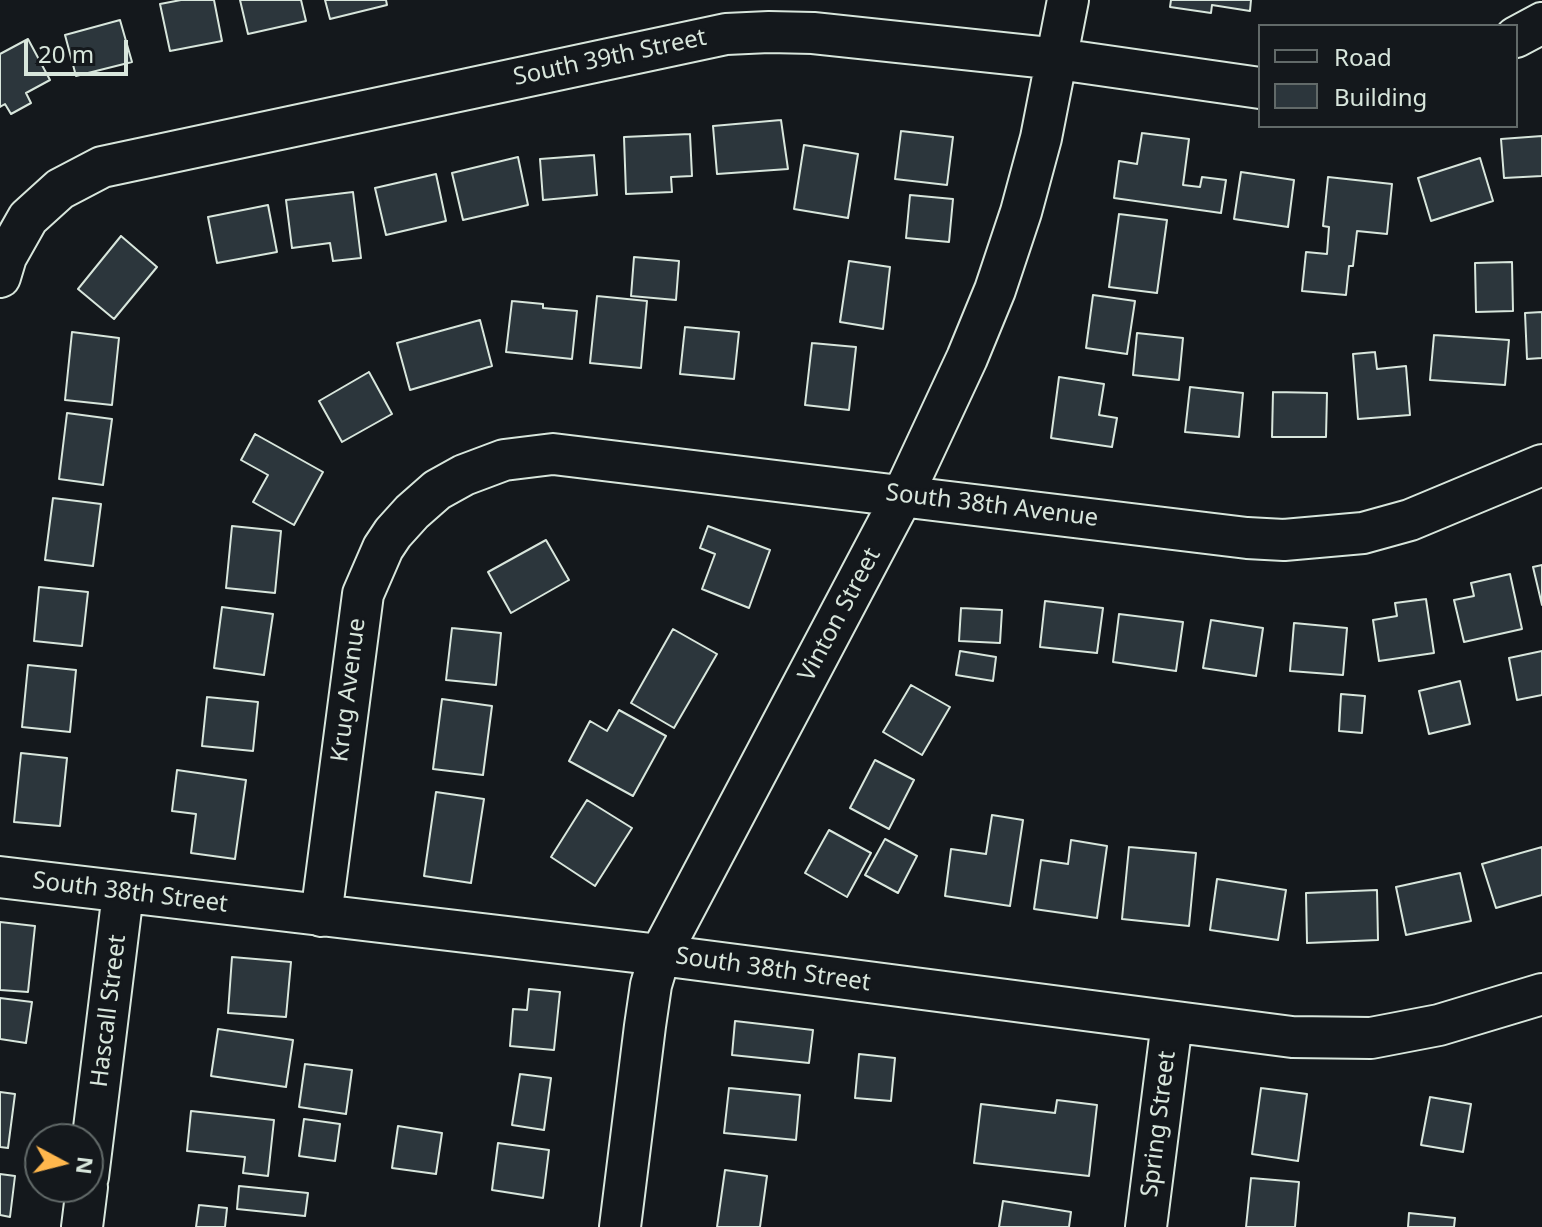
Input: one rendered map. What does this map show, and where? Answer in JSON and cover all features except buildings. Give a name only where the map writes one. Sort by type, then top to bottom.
[{"type":"street","name":"Vinton Street","points":[[620,1227],[646,1015],[660,955],[903,495],[967,358],[995,290],[1021,212],[1041,138],[1068,0]]},
{"type":"street","points":[[1518,36],[1542,23]]},
{"type":"street","name":"South 39th Street","points":[[3,267],[28,218],[60,189],[102,167],[695,39],[769,32],[813,33],[1058,59],[1258,88]]},
{"type":"street","name":"South 38th Avenue","points":[[437,490],[464,475],[504,460],[553,454],[1247,538],[1315,539],[1363,533],[1410,520],[1542,465]]},
{"type":"street","name":"Krug Avenue","points":[[321,916],[363,594],[393,533],[437,490]]},
{"type":"street","name":"South 38th Street","points":[[0,877],[660,955],[1292,1037],[1371,1038],[1439,1025],[1542,994]]},
{"type":"street","name":"Hascall Street","points":[[95,1123],[123,893]]},
{"type":"street","name":"Spring Street","points":[[1146,1227],[1172,1022]]},
{"type":"street","points":[[82,1227],[85,1203]]}]
